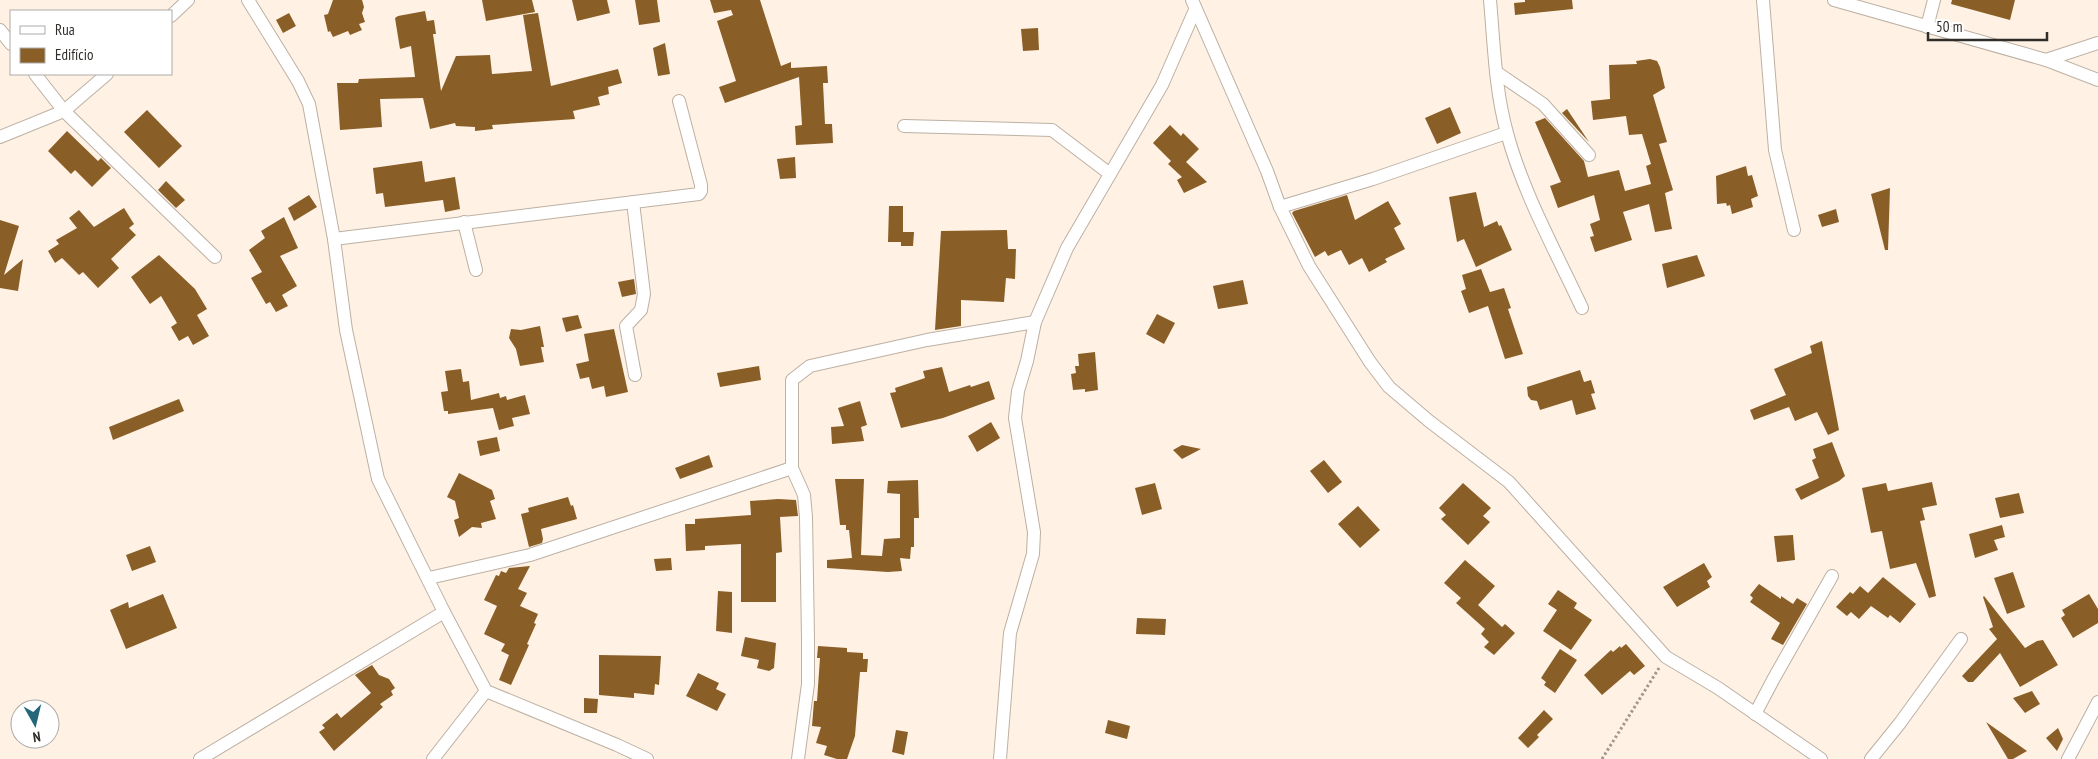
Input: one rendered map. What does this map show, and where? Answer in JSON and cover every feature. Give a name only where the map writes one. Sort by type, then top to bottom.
[{"type":"street","points":[[172,15],[188,0]]},
{"type":"street","points":[[248,0],[298,81],[309,104],[334,239],[346,330],[378,479],[429,578],[444,612],[486,691],[617,744],[647,759]]},
{"type":"street","points":[[1490,0],[1496,72],[1506,132],[1531,200],[1582,308]]},
{"type":"street","points":[[1763,0],[1775,150],[1794,230]]},
{"type":"street","points":[[1834,0],[2046,60],[2098,80]]},
{"type":"street","points":[[1927,27],[1934,0]]},
{"type":"street","points":[[1000,759],[1010,633],[1033,554],[1034,532],[1015,418],[1018,391],[1027,362],[1035,322],[1067,248],[1162,84],[1193,5]]},
{"type":"street","points":[[1193,5],[1267,171],[1280,207],[1309,266],[1370,362],[1389,387],[1429,421],[1509,482],[1666,657],[1718,688],[1821,759]]},
{"type":"street","points":[[0,30],[10,43]]},
{"type":"street","points":[[2046,60],[2098,43]]},
{"type":"street","points":[[1496,72],[1543,104],[1589,155]]},
{"type":"street","points":[[36,75],[64,111],[215,257]]},
{"type":"street","points":[[0,137],[64,111],[106,75]]},
{"type":"street","points":[[334,239],[699,194],[701,191],[679,101]]},
{"type":"street","points":[[904,126],[1052,130],[1110,174]]},
{"type":"street","points":[[1280,207],[1373,180],[1506,132]]},
{"type":"street","points":[[633,202],[644,294],[641,310],[626,326],[635,375]]},
{"type":"street","points":[[464,222],[476,270]]},
{"type":"street","points":[[798,759],[808,684],[806,536],[804,495],[792,468],[792,380],[810,366],[927,340],[1035,322]]},
{"type":"street","points":[[429,578],[530,555],[792,468]]},
{"type":"street","points":[[1756,714],[1774,678],[1832,576]]},
{"type":"street","points":[[200,759],[444,612]]},
{"type":"street","points":[[1871,759],[1900,723],[1961,638]]},
{"type":"street","points":[[433,759],[486,691]]},
{"type":"street","points":[[2068,759],[2098,702]]},
{"type":"path","points":[[1602,759],[1666,657]]},
{"type":"building","points":[[333,0],[362,0],[364,7],[362,13],[365,22],[359,24],[362,30],[350,35],[348,31],[333,37],[330,31],[328,32],[324,15],[328,14]]},
{"type":"building","points":[[482,0],[532,0],[535,12],[486,21]]},
{"type":"building","points":[[572,0],[607,0],[610,13],[577,21]]},
{"type":"building","points":[[635,0],[657,0],[660,22],[639,25]]},
{"type":"building","points":[[710,0],[760,0],[781,66],[791,62],[791,68],[827,66],[828,83],[823,83],[825,124],[832,124],[833,143],[796,145],[795,126],[802,125],[799,77],[725,103],[719,87],[736,81],[717,21],[733,15],[731,10],[714,13]]},
{"type":"building","points":[[1525,0],[1572,0],[1573,9],[1515,15],[1514,3],[1525,2]]},
{"type":"building","points":[[1952,0],[2015,0],[2010,20],[1951,4]]},
{"type":"building","points":[[425,11],[427,21],[434,20],[436,34],[433,34],[441,91],[456,56],[490,55],[492,74],[532,71],[523,15],[538,13],[551,86],[618,69],[622,83],[608,87],[609,94],[598,97],[600,105],[573,111],[575,119],[492,125],[493,129],[475,131],[475,127],[456,126],[455,123],[430,129],[423,98],[380,99],[382,127],[340,130],[337,83],[358,83],[359,79],[415,77],[411,46],[400,49],[395,18]]},
{"type":"building","points":[[289,13],[296,26],[283,33],[276,20]]},
{"type":"building","points":[[1038,28],[1039,50],[1023,51],[1021,29]]},
{"type":"building","points":[[665,43],[670,74],[658,76],[653,48]]},
{"type":"building","points":[[1650,59],[1657,61],[1665,88],[1653,95],[1667,142],[1659,144],[1673,190],[1665,193],[1672,229],[1655,232],[1649,204],[1623,212],[1632,240],[1595,252],[1590,237],[1594,236],[1590,224],[1600,220],[1594,195],[1558,208],[1550,186],[1561,182],[1535,122],[1545,118],[1584,161],[1588,177],[1619,170],[1625,191],[1651,184],[1646,166],[1651,164],[1642,134],[1629,135],[1626,116],[1593,120],[1591,101],[1610,99],[1609,65],[1637,64],[1636,61]]},
{"type":"building","points":[[1450,107],[1461,133],[1437,144],[1425,118]]},
{"type":"building","points":[[1567,109],[1589,142],[1562,113]]},
{"type":"building","points":[[147,110],[182,146],[159,168],[124,132]]},
{"type":"building","points":[[1170,125],[1181,136],[1183,133],[1199,149],[1186,162],[1207,182],[1184,193],[1177,180],[1182,177],[1168,164],[1171,161],[1153,143]]},
{"type":"building","points":[[67,131],[98,161],[101,158],[111,168],[92,187],[75,170],[71,174],[48,151]]},
{"type":"building","points":[[795,157],[796,178],[780,179],[777,159]]},
{"type":"building","points":[[422,161],[425,182],[455,177],[460,209],[445,212],[443,200],[385,207],[383,193],[376,194],[373,168]]},
{"type":"building","points":[[1746,166],[1748,176],[1752,175],[1758,196],[1751,199],[1753,207],[1732,214],[1730,205],[1727,206],[1726,203],[1717,204],[1716,176]]},
{"type":"building","points":[[166,181],[185,200],[176,208],[158,190]]},
{"type":"building","points":[[1890,188],[1888,250],[1885,250],[1871,194]]},
{"type":"building","points":[[1476,192],[1484,227],[1497,221],[1499,226],[1501,225],[1512,250],[1476,267],[1464,239],[1457,242],[1449,197]]},
{"type":"building","points":[[309,195],[317,207],[294,221],[288,208]]},
{"type":"building","points":[[1347,195],[1355,220],[1388,201],[1401,224],[1394,228],[1405,249],[1385,259],[1387,262],[1369,272],[1362,258],[1349,265],[1341,250],[1328,256],[1325,251],[1315,257],[1292,213]]},
{"type":"building","points":[[889,206],[903,206],[903,232],[914,232],[913,246],[901,246],[901,242],[888,242]]},
{"type":"building","points":[[124,208],[134,224],[129,228],[136,235],[111,259],[119,268],[98,288],[83,272],[79,275],[62,258],[55,263],[48,251],[59,244],[56,240],[77,228],[69,218],[79,210],[94,227]]},
{"type":"building","points":[[1836,209],[1839,222],[1822,227],[1818,215]]},
{"type":"building","points":[[284,217],[298,248],[280,256],[297,286],[282,295],[288,306],[276,312],[270,302],[266,304],[251,278],[262,272],[249,250],[265,238],[261,231]]},
{"type":"building","points":[[0,220],[19,226],[4,275],[23,259],[18,291],[0,288]]},
{"type":"building","points":[[1007,230],[1008,249],[1016,249],[1015,279],[1006,278],[1004,302],[961,300],[961,326],[935,330],[941,231]]},
{"type":"building","points":[[159,255],[195,289],[207,309],[197,315],[209,336],[193,345],[188,336],[179,341],[171,327],[177,323],[161,296],[150,304],[131,277]]},
{"type":"building","points":[[1697,255],[1705,276],[1667,288],[1662,264]]},
{"type":"building","points":[[1481,269],[1490,292],[1504,288],[1511,308],[1508,309],[1523,354],[1505,359],[1488,306],[1469,313],[1461,291],[1466,289],[1462,275]]},
{"type":"building","points":[[634,279],[636,294],[622,297],[618,282]]},
{"type":"building","points":[[1243,280],[1248,304],[1218,309],[1213,286]]},
{"type":"building","points":[[1157,314],[1175,323],[1164,344],[1146,334]]},
{"type":"building","points":[[578,315],[582,328],[566,332],[562,318]]},
{"type":"building","points":[[540,326],[544,347],[541,347],[544,362],[520,366],[516,349],[509,338],[511,329],[521,330]]},
{"type":"building","points":[[614,329],[628,392],[606,397],[604,386],[592,389],[589,377],[580,379],[576,364],[589,361],[584,334]]},
{"type":"building","points":[[1822,341],[1839,430],[1828,435],[1817,412],[1795,421],[1789,407],[1754,420],[1750,410],[1786,395],[1774,369],[1812,353],[1810,346]]},
{"type":"building","points":[[1095,352],[1098,390],[1085,392],[1085,389],[1073,390],[1071,374],[1076,373],[1075,366],[1079,366],[1078,354]]},
{"type":"building","points":[[759,366],[761,380],[720,387],[717,373]]},
{"type":"building","points":[[942,367],[949,392],[989,381],[995,399],[943,418],[901,428],[890,393],[896,392],[895,388],[925,378],[923,371]]},
{"type":"building","points":[[461,369],[463,382],[469,381],[471,400],[499,393],[500,398],[506,396],[507,400],[525,395],[530,414],[512,418],[514,426],[499,430],[493,408],[448,414],[448,411],[444,411],[441,392],[448,391],[445,371]]},
{"type":"building","points":[[1580,370],[1584,382],[1591,380],[1595,393],[1591,394],[1596,409],[1576,415],[1572,400],[1540,410],[1537,401],[1531,400],[1528,396],[1527,387]]},
{"type":"building","points":[[179,399],[184,411],[113,440],[109,427]]},
{"type":"building","points":[[860,401],[867,425],[861,427],[864,441],[832,444],[831,427],[844,426],[838,408]]},
{"type":"building","points":[[991,422],[1000,438],[977,452],[968,436]]},
{"type":"building","points":[[497,437],[500,451],[480,456],[477,441]]},
{"type":"building","points":[[1832,442],[1845,476],[1839,481],[1801,500],[1795,489],[1819,478],[1812,460],[1816,458],[1813,449]]},
{"type":"building","points":[[1182,445],[1201,449],[1182,459],[1173,450]]},
{"type":"building","points":[[709,455],[713,467],[680,479],[675,468]]},
{"type":"building","points":[[1324,460],[1342,482],[1328,493],[1310,471]]},
{"type":"building","points":[[459,473],[492,490],[495,499],[490,501],[496,519],[481,523],[482,528],[472,527],[459,537],[454,520],[459,518],[455,501],[447,497]]},
{"type":"building","points":[[835,479],[864,479],[861,555],[882,556],[884,539],[900,538],[900,494],[887,493],[888,481],[918,480],[919,518],[914,518],[914,547],[911,547],[910,559],[900,558],[902,571],[888,572],[827,568],[827,560],[852,558],[849,530],[846,530],[846,525],[840,525]]},
{"type":"building","points":[[1932,482],[1937,505],[1922,508],[1925,520],[1920,521],[1936,596],[1929,598],[1916,563],[1890,569],[1882,531],[1871,533],[1862,488],[1886,483],[1888,491]]},
{"type":"building","points":[[1155,483],[1162,509],[1142,515],[1135,488]]},
{"type":"building","points":[[1463,483],[1491,508],[1483,516],[1490,522],[1468,545],[1441,519],[1446,515],[1439,508]]},
{"type":"building","points":[[2019,493],[2024,513],[2000,518],[1995,498]]},
{"type":"building","points":[[568,497],[571,506],[573,505],[577,519],[541,529],[542,543],[529,547],[521,514],[529,512],[528,508]]},
{"type":"building","points":[[796,500],[798,516],[780,517],[782,552],[776,553],[776,602],[741,602],[741,544],[705,546],[705,550],[686,551],[685,524],[695,524],[695,519],[751,515],[750,501]]},
{"type":"building","points":[[1358,506],[1380,530],[1360,548],[1338,524]]},
{"type":"building","points":[[2002,525],[2005,537],[1994,540],[1998,550],[1975,558],[1969,534]]},
{"type":"building","points":[[1793,535],[1795,560],[1777,562],[1774,536]]},
{"type":"building","points":[[150,546],[156,562],[132,571],[126,555]]},
{"type":"building","points":[[671,558],[672,570],[656,571],[654,559]]},
{"type":"building","points":[[1465,560],[1495,586],[1478,605],[1502,627],[1505,624],[1515,633],[1494,655],[1484,647],[1489,642],[1481,634],[1485,629],[1456,603],[1461,598],[1444,583]]},
{"type":"building","points":[[1704,563],[1712,577],[1707,581],[1710,587],[1677,607],[1663,587]]},
{"type":"building","points":[[530,566],[518,589],[527,593],[520,606],[538,614],[534,623],[536,624],[527,644],[529,645],[511,685],[499,680],[509,655],[501,651],[505,644],[484,634],[497,606],[484,600],[496,575],[499,576],[501,571],[506,573],[509,568]]},
{"type":"building","points":[[2013,572],[2025,607],[2007,614],[1994,578]]},
{"type":"building","points":[[1883,577],[1916,604],[1900,623],[1890,615],[1888,618],[1871,606],[1859,619],[1851,612],[1847,616],[1836,607],[1850,592],[1853,594],[1860,586],[1868,593]]},
{"type":"building","points":[[1759,584],[1781,599],[1781,596],[1793,604],[1797,598],[1807,604],[1783,645],[1771,639],[1780,623],[1750,602],[1753,598],[1750,595]]},
{"type":"building","points":[[1558,590],[1577,603],[1574,608],[1592,620],[1571,650],[1543,631],[1557,610],[1548,604]]},
{"type":"building","points":[[718,591],[732,592],[732,633],[716,631]]},
{"type":"building","points":[[163,594],[177,628],[126,649],[110,610],[128,602],[129,608]]},
{"type":"building","points":[[2089,594],[2098,609],[2098,623],[2073,638],[2061,618],[2065,615],[2062,610]]},
{"type":"building","points":[[1984,596],[2025,648],[2037,641],[2043,640],[2058,665],[2020,687],[2000,653],[1973,682],[1968,682],[1962,676],[1997,639],[1989,629],[1993,627]]},
{"type":"building","points":[[1137,618],[1166,619],[1165,635],[1136,634]]},
{"type":"building","points":[[745,637],[776,643],[774,668],[769,671],[757,668],[759,660],[741,656]]},
{"type":"building","points":[[1626,644],[1645,666],[1634,675],[1630,671],[1602,695],[1584,675],[1611,650],[1613,652]]},
{"type":"building","points":[[818,646],[847,648],[847,652],[863,653],[863,659],[868,659],[867,672],[860,672],[855,736],[847,759],[837,759],[824,755],[827,746],[816,743],[821,727],[812,726],[814,701],[817,701],[820,658],[817,658]]},
{"type":"building","points":[[1560,649],[1577,660],[1555,693],[1544,685],[1546,682],[1541,678]]},
{"type":"building","points":[[599,655],[661,656],[659,685],[655,684],[654,695],[634,693],[634,698],[599,695]]},
{"type":"building","points":[[372,665],[379,675],[389,679],[395,688],[391,691],[393,695],[380,704],[383,707],[334,751],[319,732],[325,728],[322,725],[337,713],[341,718],[371,693],[355,675]]},
{"type":"building","points":[[698,673],[719,683],[716,689],[726,694],[717,711],[686,696]]},
{"type":"building","points":[[2032,691],[2040,704],[2025,713],[2013,698]]},
{"type":"building","points":[[584,698],[598,699],[597,713],[584,713]]},
{"type":"building","points":[[1544,710],[1553,719],[1537,735],[1539,737],[1528,748],[1518,738]]},
{"type":"building","points":[[1108,720],[1130,726],[1127,739],[1105,733]]},
{"type":"building","points":[[1986,722],[2027,751],[2013,759],[2008,759]]},
{"type":"building","points":[[2058,728],[2063,739],[2057,751],[2046,738]]},
{"type":"building","points":[[896,730],[908,732],[904,755],[892,752]]}]
